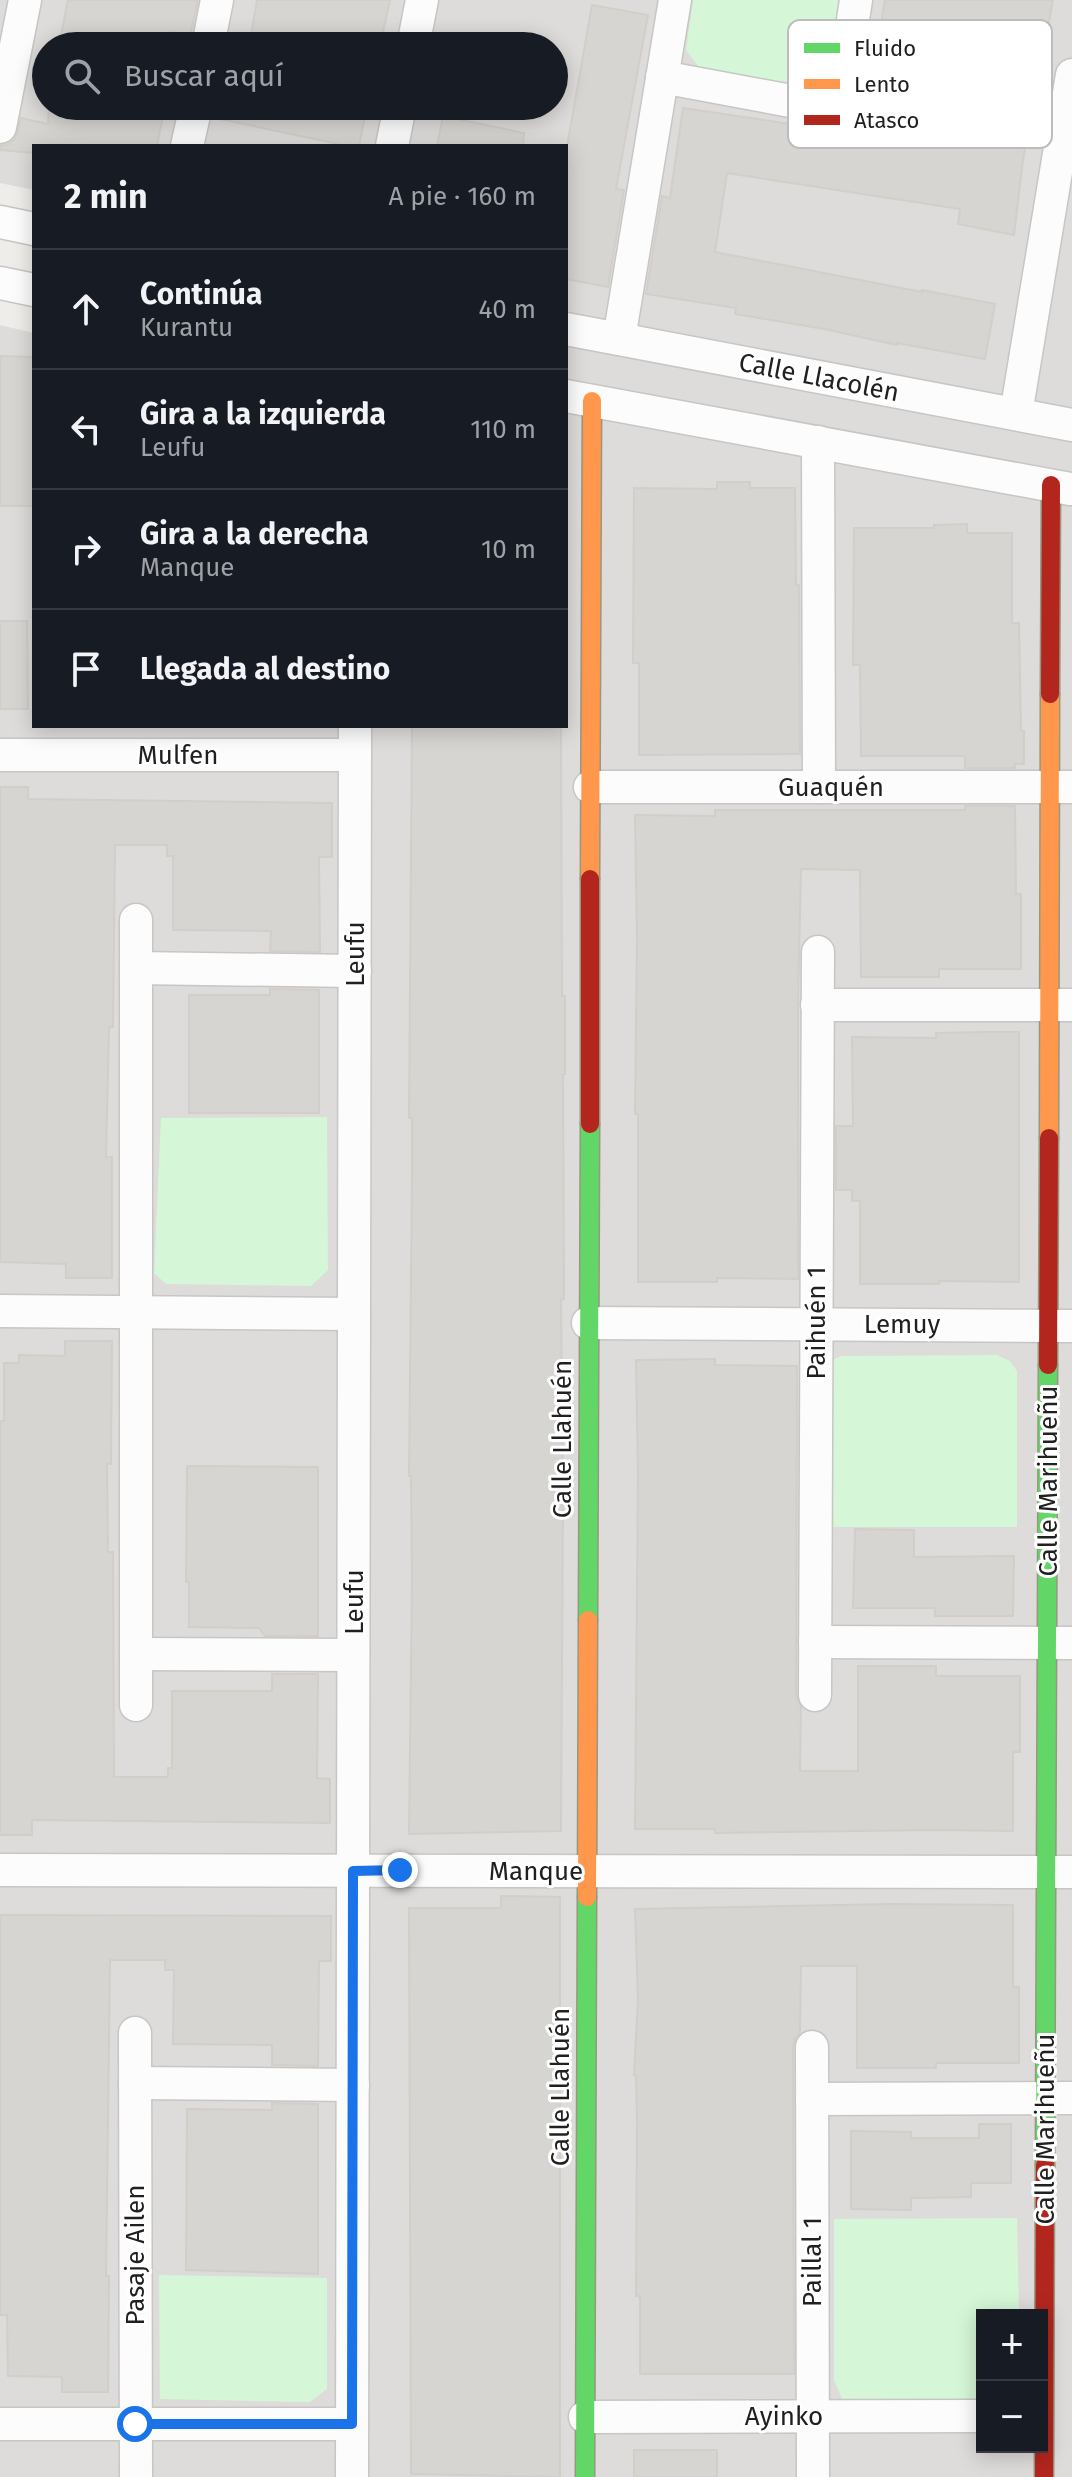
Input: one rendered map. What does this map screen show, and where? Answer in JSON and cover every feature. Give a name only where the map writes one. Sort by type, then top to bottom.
[{"type":"street","points":[[0,127],[25,0]]},
{"type":"street","points":[[211,32],[217,0]]},
{"type":"street","points":[[416,32],[422,0]]},
{"type":"street","points":[[619,339],[675,0]]},
{"type":"street","points":[[853,20],[856,0]]},
{"type":"street","points":[[1016,414],[1072,75]]},
{"type":"street","points":[[662,77],[788,100]]},
{"type":"street","points":[[187,144],[193,120]]},
{"type":"street","points":[[392,144],[397,120]]},
{"type":"street","points":[[0,222],[32,229]]},
{"type":"street","points":[[0,283],[32,290]]},
{"type":"street","name":"Calle Llacolén","points":[[568,329],[1072,425]]},
{"type":"street","points":[[579,398],[1062,487]]},
{"type":"street","name":"Calle Llahuén","points":[[579,398],[590,787],[585,2477]]},
{"type":"street","points":[[818,442],[819,787]]},
{"type":"street","name":"Calle Marihueñu","points":[[1044,2477],[1053,2416],[1059,2098],[1062,487]]},
{"type":"street","name":"Mulfen","points":[[0,755],[139,740],[355,740]]},
{"type":"street","name":"Leufu","points":[[352,2477],[355,740]]},
{"type":"street","name":"Guaquén","points":[[590,787],[1061,787]]},
{"type":"street","points":[[136,920],[136,1705]]},
{"type":"street","name":"Paihuén 1","points":[[815,1695],[818,952]]},
{"type":"street","points":[[136,968],[355,971]]},
{"type":"street","points":[[817,1005],[1061,1005]]},
{"type":"street","points":[[0,1311],[354,1314]]},
{"type":"street","name":"Lemuy","points":[[588,1323],[1060,1326]]},
{"type":"street","points":[[815,1642],[1060,1643]]},
{"type":"street","points":[[136,1654],[353,1655]]},
{"type":"street","name":"Manque","points":[[0,1870],[1059,1872]]},
{"type":"street","name":"Pasaje Ailen","points":[[135,2033],[136,2477]]},
{"type":"street","name":"Paillal 1","points":[[812,2047],[813,2477]]},
{"type":"street","points":[[135,2083],[353,2085]]},
{"type":"street","points":[[812,2099],[1059,2098]]},
{"type":"street","name":"Ayinko","points":[[585,2417],[976,2416]]},
{"type":"street","points":[[0,2424],[352,2424]]},
{"type":"shaded area","points":[[0,0],[1072,0],[1072,2477],[0,2477],[0,325],[32,333],[32,728],[568,728],[568,144],[32,144],[32,190],[0,183]]},
{"type":"green space","points":[[693,0],[848,0],[843,20],[788,20],[788,86],[704,74],[686,50]]},
{"type":"green space","points":[[327,1117],[328,1270],[311,1286],[166,1284],[154,1273],[161,1118]]},
{"type":"green space","points":[[997,1355],[1010,1361],[1017,1371],[1017,1527],[830,1527],[830,1361],[841,1356]]},
{"type":"green space","points":[[1017,2218],[1019,2309],[976,2309],[976,2400],[842,2399],[834,2380],[834,2219]]},
{"type":"green space","points":[[159,2275],[327,2278],[327,2389],[310,2402],[160,2399]]},
{"type":"building","points":[[68,0],[198,0],[191,32],[62,32]]},
{"type":"building","points":[[257,0],[390,0],[383,32],[251,32]]},
{"type":"building","points":[[885,0],[1053,0],[1049,20],[882,20]]},
{"type":"building","points":[[592,5],[648,15],[616,189],[624,190],[608,287],[568,279],[567,144]]},
{"type":"building","points":[[683,108],[788,124],[788,148],[1025,148],[1014,235],[958,224],[960,209],[727,173],[715,252],[995,304],[985,359],[735,314],[736,308],[646,294],[662,196],[670,198]]},
{"type":"building","points":[[21,118],[48,124],[48,120],[162,120],[157,144],[32,144],[32,153],[0,150],[0,146],[15,139]]},
{"type":"building","points":[[225,120],[364,120],[359,144],[339,144]]},
{"type":"building","points":[[442,120],[462,120],[524,133],[523,144],[437,144]]},
{"type":"building","points":[[0,356],[32,357],[32,506],[0,506]]},
{"type":"building","points":[[717,482],[750,482],[750,488],[795,488],[800,754],[639,755],[639,663],[633,663],[634,488],[717,489]]},
{"type":"building","points":[[967,524],[967,533],[1012,533],[1012,623],[1019,623],[1024,764],[1015,764],[1015,768],[965,768],[965,756],[861,756],[860,665],[853,665],[854,528],[934,528],[934,525]]},
{"type":"building","points":[[0,621],[27,621],[28,709],[0,709]]},
{"type":"building","points":[[412,728],[561,728],[565,1074],[564,1299],[561,1299],[561,1831],[409,1834],[412,1118],[409,1118]]},
{"type":"building","points":[[0,787],[28,787],[28,799],[332,803],[332,857],[319,857],[320,952],[270,951],[271,931],[173,930],[173,856],[167,856],[167,845],[115,845],[113,1027],[109,1027],[106,1157],[112,1157],[112,1278],[66,1278],[66,1264],[0,1262]]},
{"type":"building","points":[[965,806],[1015,806],[1016,894],[1021,894],[1021,969],[939,969],[939,977],[861,977],[860,870],[801,869],[798,1279],[717,1278],[717,1282],[638,1282],[635,815],[715,816],[715,810],[965,810]]},
{"type":"building","points":[[270,989],[319,990],[319,1113],[189,1113],[189,995],[270,995]]},
{"type":"building","points":[[1019,1032],[1019,1282],[860,1284],[860,1201],[852,1201],[852,1190],[836,1190],[836,1126],[853,1126],[852,1037],[936,1038],[936,1033]]},
{"type":"building","points":[[65,1341],[112,1341],[111,1464],[107,1464],[108,1552],[113,1552],[114,1777],[168,1777],[168,1768],[172,1768],[172,1691],[272,1691],[272,1674],[318,1674],[317,1778],[330,1779],[330,1823],[32,1820],[32,1835],[0,1835],[0,1421],[4,1421],[4,1363],[19,1363],[19,1355],[65,1356]]},
{"type":"building","points":[[715,1359],[715,1365],[797,1366],[796,1695],[801,1707],[800,1771],[858,1771],[858,1666],[936,1666],[936,1676],[1020,1676],[1020,1752],[1013,1752],[1013,1831],[715,1833],[715,1829],[635,1829],[636,1360]]},
{"type":"building","points":[[187,1466],[318,1467],[318,1636],[265,1636],[259,1628],[189,1627],[189,1582],[186,1582]]},
{"type":"building","points":[[855,1529],[914,1530],[914,1557],[1014,1556],[1013,1616],[935,1616],[935,1608],[853,1608]]},
{"type":"building","points":[[501,1896],[560,1897],[560,2477],[411,2474],[409,1908],[501,1908]]},
{"type":"building","points":[[1013,1905],[1013,1987],[1019,1987],[1019,2063],[936,2063],[936,2068],[857,2068],[857,1966],[801,1966],[800,2033],[793,2047],[794,2374],[640,2374],[640,2296],[636,2296],[637,2119],[634,2075],[638,1999],[635,1909]]},
{"type":"building","points":[[0,1915],[331,1916],[331,1961],[319,1961],[318,2066],[272,2065],[272,2045],[173,2044],[174,1970],[165,1970],[165,1960],[110,1960],[106,2276],[109,2276],[108,2392],[62,2392],[62,2377],[8,2376],[7,2315],[0,2315]]},
{"type":"building","points":[[272,2103],[318,2104],[318,2274],[186,2270],[187,2109],[272,2110]]},
{"type":"building","points":[[979,2124],[1011,2124],[1011,2183],[971,2183],[971,2197],[911,2198],[911,2210],[851,2209],[851,2131],[911,2132],[911,2138],[979,2138]]},
{"type":"building","points":[[634,2450],[717,2450],[717,2477],[634,2477]]},
{"type":"traffic: fast","points":[[588,1620],[590,1124]]},
{"type":"traffic: fast","points":[[1045,2165],[1048,1365]]},
{"type":"traffic: fast","points":[[585,2477],[587,1897]]},
{"type":"traffic: slow","points":[[590,879],[592,401]]},
{"type":"traffic: slow","points":[[1049,1138],[1050,694]]},
{"type":"traffic: slow","points":[[587,1897],[588,1620]]},
{"type":"traffic: jam","points":[[1050,694],[1051,485]]},
{"type":"traffic: jam","points":[[590,879],[590,1124]]},
{"type":"traffic: jam","points":[[1048,1365],[1049,1138]]},
{"type":"traffic: jam","points":[[1044,2477],[1045,2165]]},
{"type":"route","points":[[135,2424],[352,2424],[353,1871],[400,1870]]}]
